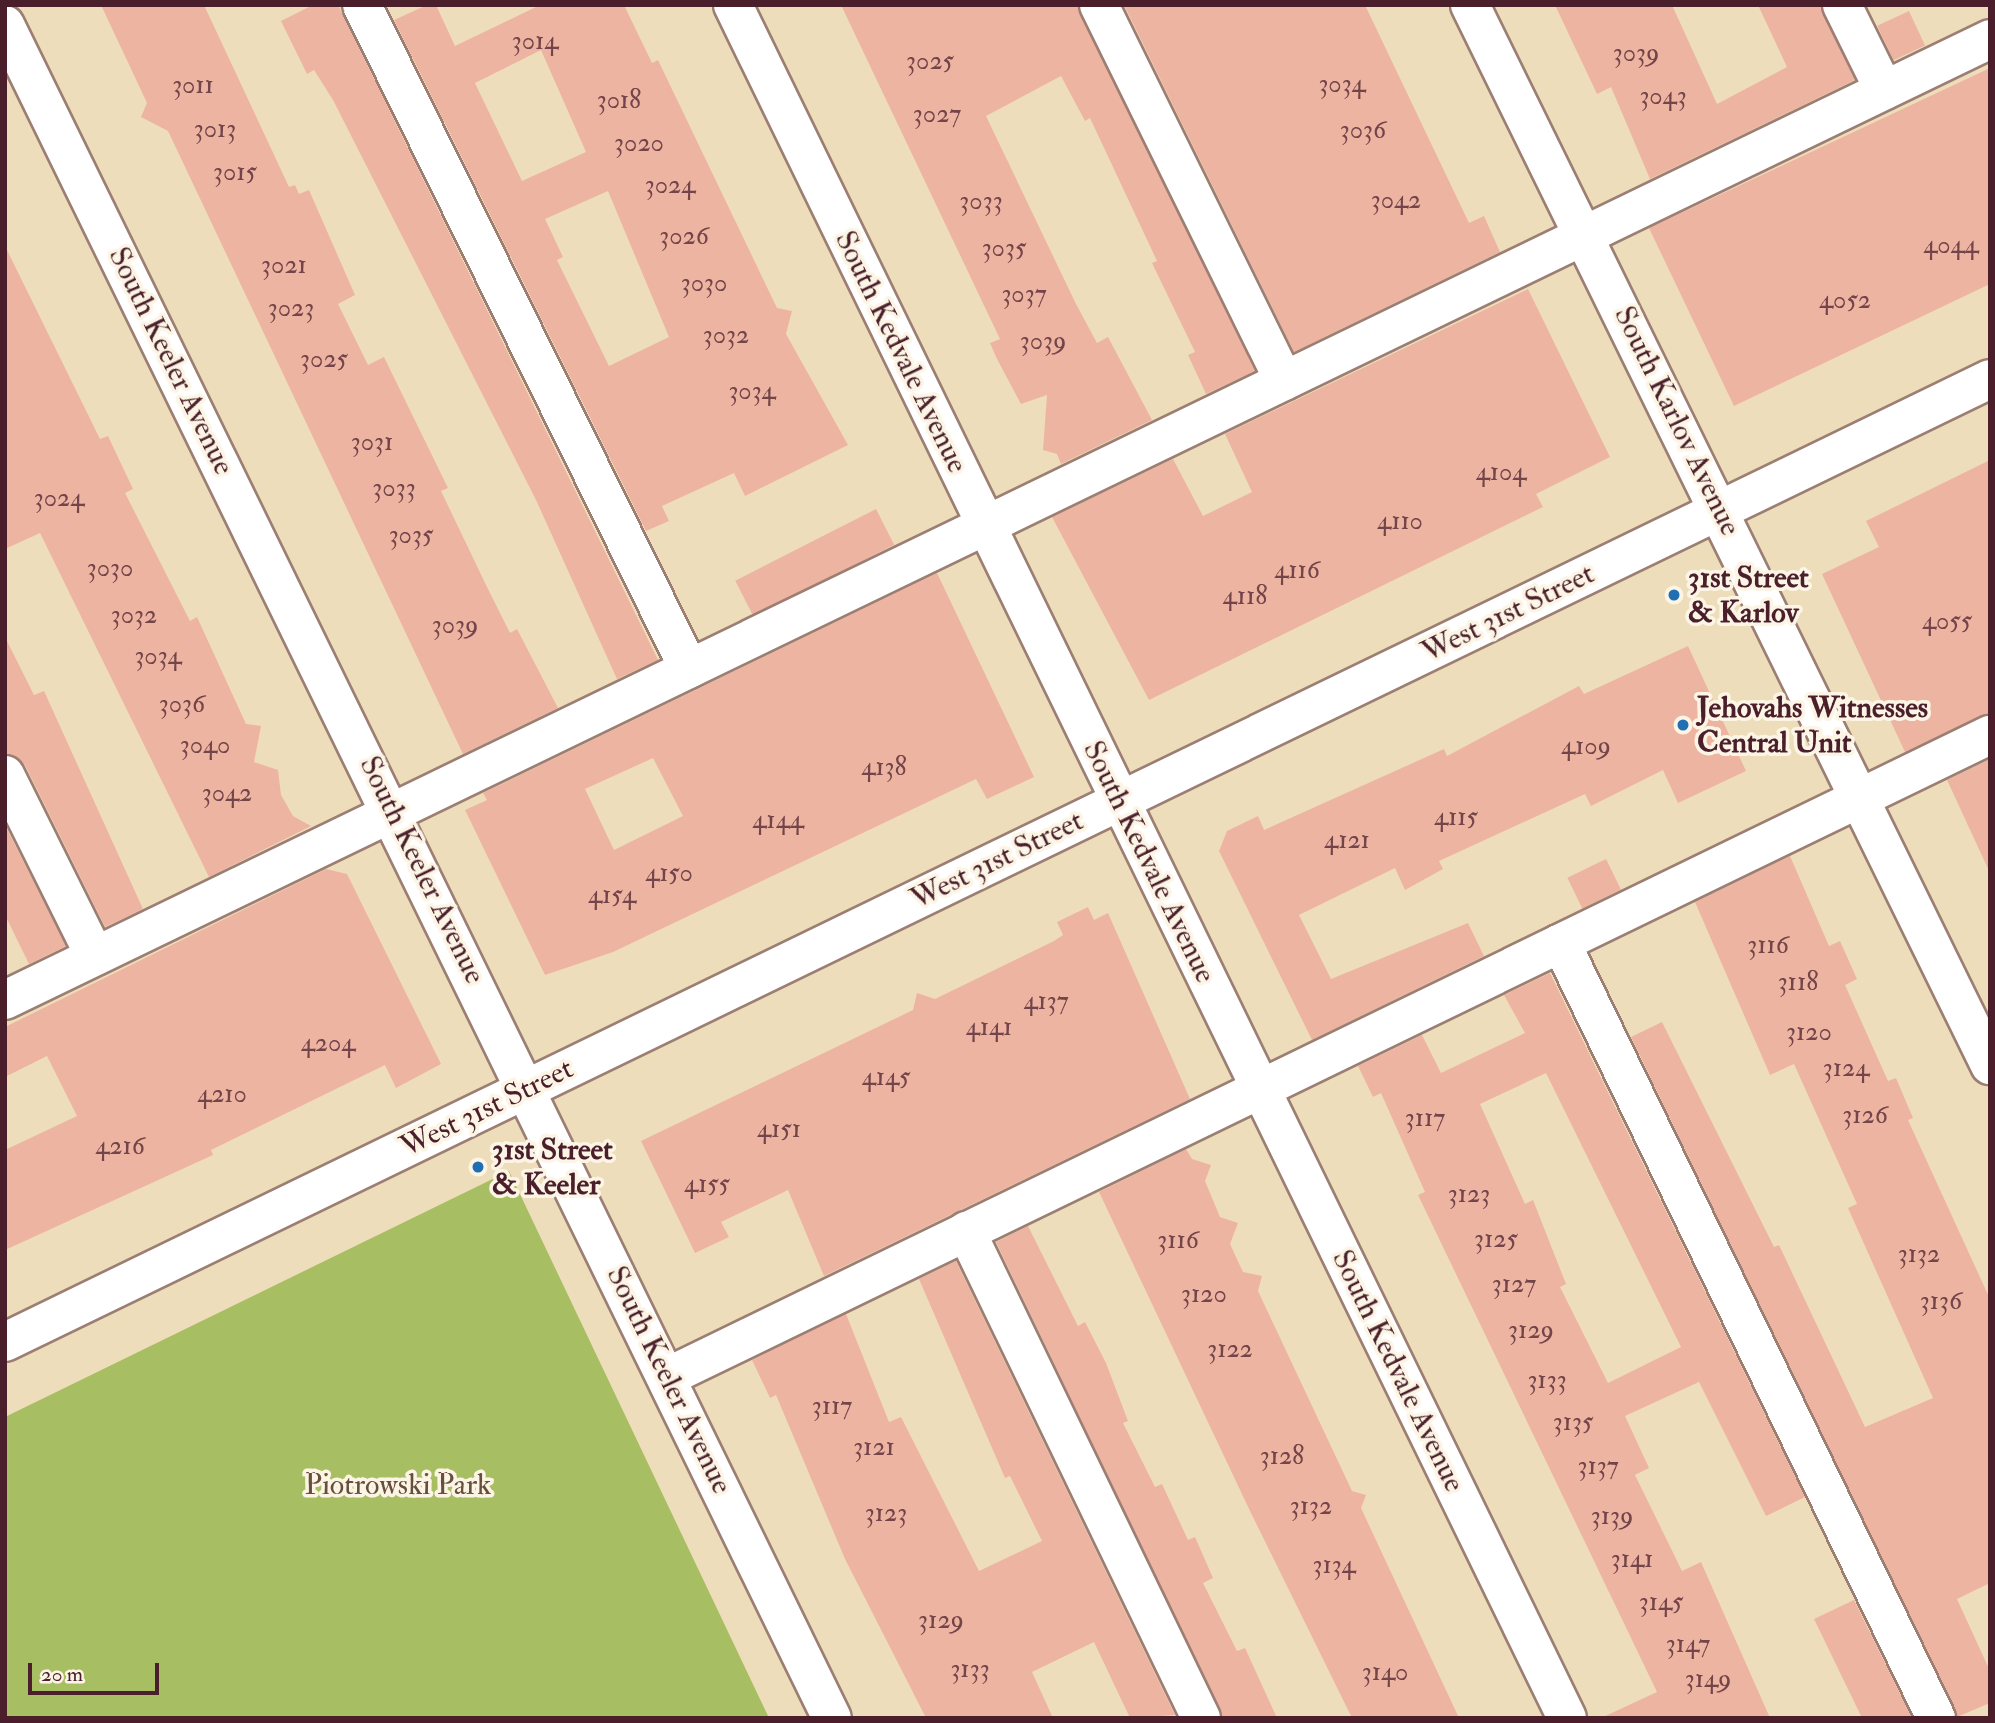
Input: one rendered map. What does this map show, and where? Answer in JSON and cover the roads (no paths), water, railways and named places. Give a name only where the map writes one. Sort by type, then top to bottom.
[{"type":"street","points":[[362,5],[688,669]]},
{"type":"street","name":"South Kedvale Avenue","points":[[733,5],[1567,1718]]},
{"type":"street","points":[[1100,5],[1284,381]]},
{"type":"street","name":"South Karlov Avenue","points":[[1470,5],[1721,509],[1990,1065]]},
{"type":"street","points":[[1842,5],[1884,90]]},
{"type":"street","name":"South Keeler Avenue","points":[[5,25],[394,812],[832,1718]]},
{"type":"street","points":[[5,1000],[1990,39]]},
{"type":"street","name":"West 31st Street","points":[[5,1342],[1990,379]]},
{"type":"street","points":[[667,1377],[1990,735]]},
{"type":"street","points":[[5,775],[95,956]]},
{"type":"street","points":[[1561,943],[1936,1718]]},
{"type":"street","points":[[966,1231],[1201,1718]]},
{"type":"place","name":"31st Street & Karlov","points":[[1674,595]]},
{"type":"place","name":"Jehovahs Witnesses Central Unit","points":[[1683,725]]},
{"type":"place","name":"31st Street & Keeler","points":[[478,1167]]},
{"type":"park label","name":"Piotrowski Park","points":[[398,1485]]}]
